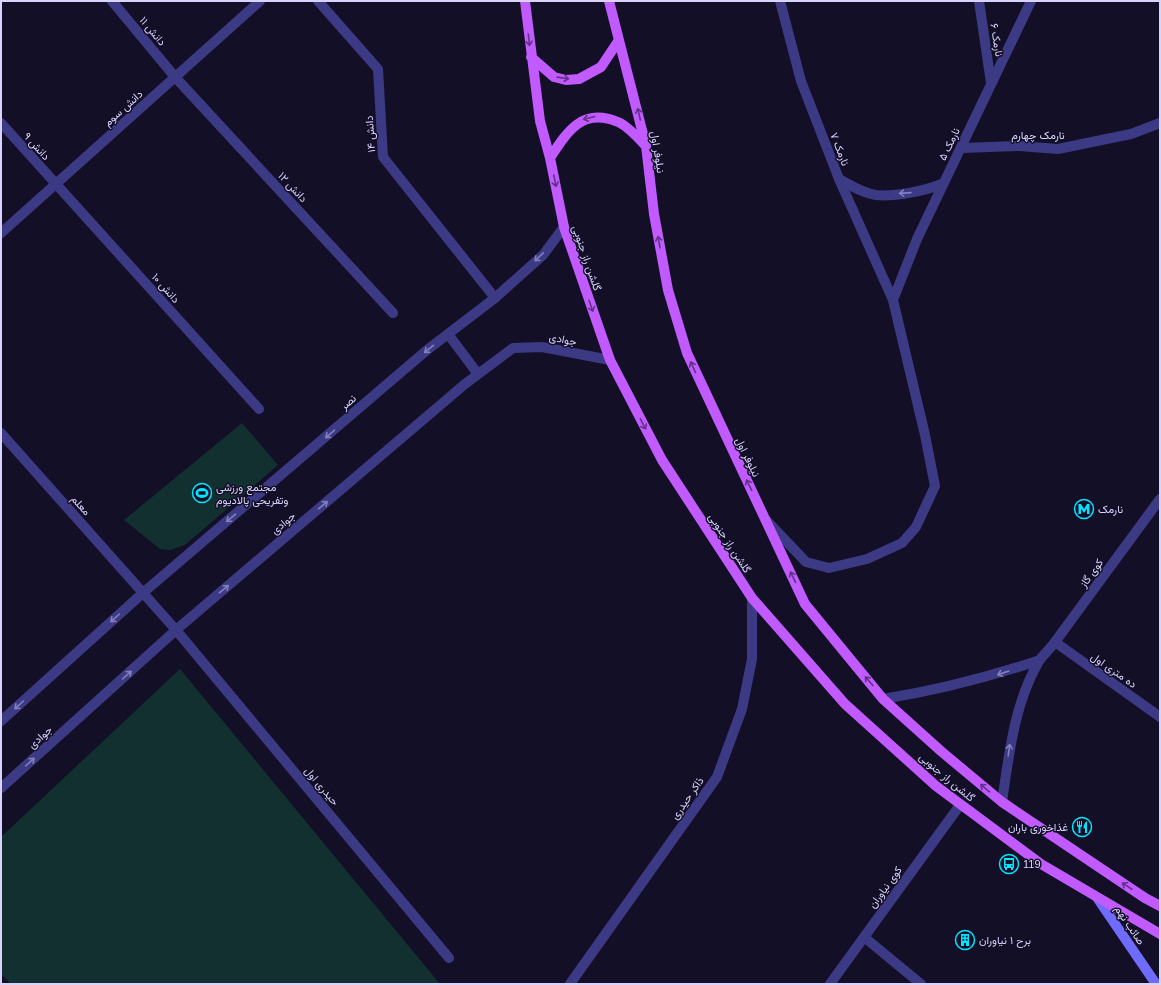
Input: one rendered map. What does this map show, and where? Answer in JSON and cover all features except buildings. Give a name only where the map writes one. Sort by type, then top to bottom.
[{"type":"main road","name":"گلشن راز جنوبی","points":[[525,1],[540,121],[550,158],[564,227],[610,360],[662,460],[752,598],[845,704],[936,786],[1041,864],[1098,899],[1160,934]]},
{"type":"main road","name":"نیلوفر اول","points":[[609,1],[646,146],[654,214],[668,290],[687,353],[766,520]]},
{"type":"main road","points":[[531,57],[554,77],[566,80],[579,78],[601,67],[619,40]]},
{"type":"main road","points":[[550,158],[564,136],[580,121],[594,116],[618,122],[646,146]]},
{"type":"main road","name":"گلشن راز جنوبی","points":[[766,520],[805,604],[884,699],[942,752],[1002,802],[1145,898],[1160,906]]},
{"type":"main road","name":"صائب نهم","points":[[1098,899],[1156,984]]},
{"type":"street","name":"دانش ۱۱","points":[[112,1],[175,77]]},
{"type":"street","name":"دانش سوم","points":[[1,233],[260,1]]},
{"type":"street","name":"دانش ۱۴","points":[[318,1],[378,69],[383,157],[495,298]]},
{"type":"street","name":"نارمک ۷","points":[[780,1],[800,81],[839,179],[893,300]]},
{"type":"street","name":"نارمک ۶","points":[[979,1],[991,83]]},
{"type":"street","name":"نارمک ۵","points":[[893,300],[917,239],[942,184],[961,148],[1031,1]]},
{"type":"street","name":"دانش ۱۲","points":[[175,77],[394,313]]},
{"type":"street","name":"دانش ۹","points":[[1,123],[56,184]]},
{"type":"street","name":"نارمک چهارم","points":[[961,148],[1019,146],[1058,149],[1123,136],[1160,123]]},
{"type":"street","points":[[839,179],[855,188],[876,195],[923,191],[942,184]]},
{"type":"street","name":"دانش ۱۰","points":[[56,184],[259,409]]},
{"type":"street","name":"نصر","points":[[144,592],[448,334],[495,298],[543,255],[564,227]]},
{"type":"street","name":"نیلوفر اول","points":[[766,520],[806,562],[829,568],[867,559],[902,543],[916,527],[935,486],[925,435],[893,300]]},
{"type":"street","points":[[448,334],[478,374]]},
{"type":"street","name":"جوادی","points":[[1,788],[176,630],[478,374],[513,348],[542,347],[610,360]]},
{"type":"street","name":"معلم","points":[[1,433],[144,592],[176,630]]},
{"type":"street","name":"کوی گاز","points":[[1002,802],[1010,742],[1023,693],[1040,660],[1159,503]]},
{"type":"street","points":[[1,721],[144,592]]},
{"type":"street","name":"ذاکر حیدری","points":[[570,984],[717,777],[742,709],[751,666],[752,598]]},
{"type":"street","name":"حیدری اول","points":[[176,630],[449,958]]},
{"type":"street","name":"ده متری اول","points":[[1055,642],[1160,717]]},
{"type":"street","points":[[884,699],[928,692],[986,679],[1040,660]]},
{"type":"street","name":"کوی نیاوران","points":[[830,984],[960,805]]},
{"type":"street","points":[[864,937],[921,984]]},
{"type":"green space","name":"مجتمع ورزشی وتفریحی پالادیوم","points":[[242,423],[278,465],[185,545],[170,550],[160,549],[124,520]]},
{"type":"green space","points":[[180,669],[440,984],[11,984],[1,974],[1,837]]},
{"type":"place","name":"مجتمع ورزشی وتفریحی پالادیوم","points":[[202,493]]},
{"type":"place","name":"نارمک","points":[[1084,509]]},
{"type":"place","name":"غذاخوری باران","points":[[1082,827]]},
{"type":"place","name":"119","points":[[1009,864]]},
{"type":"place","name":"برح ۱ نیاوران","points":[[965,940]]}]
